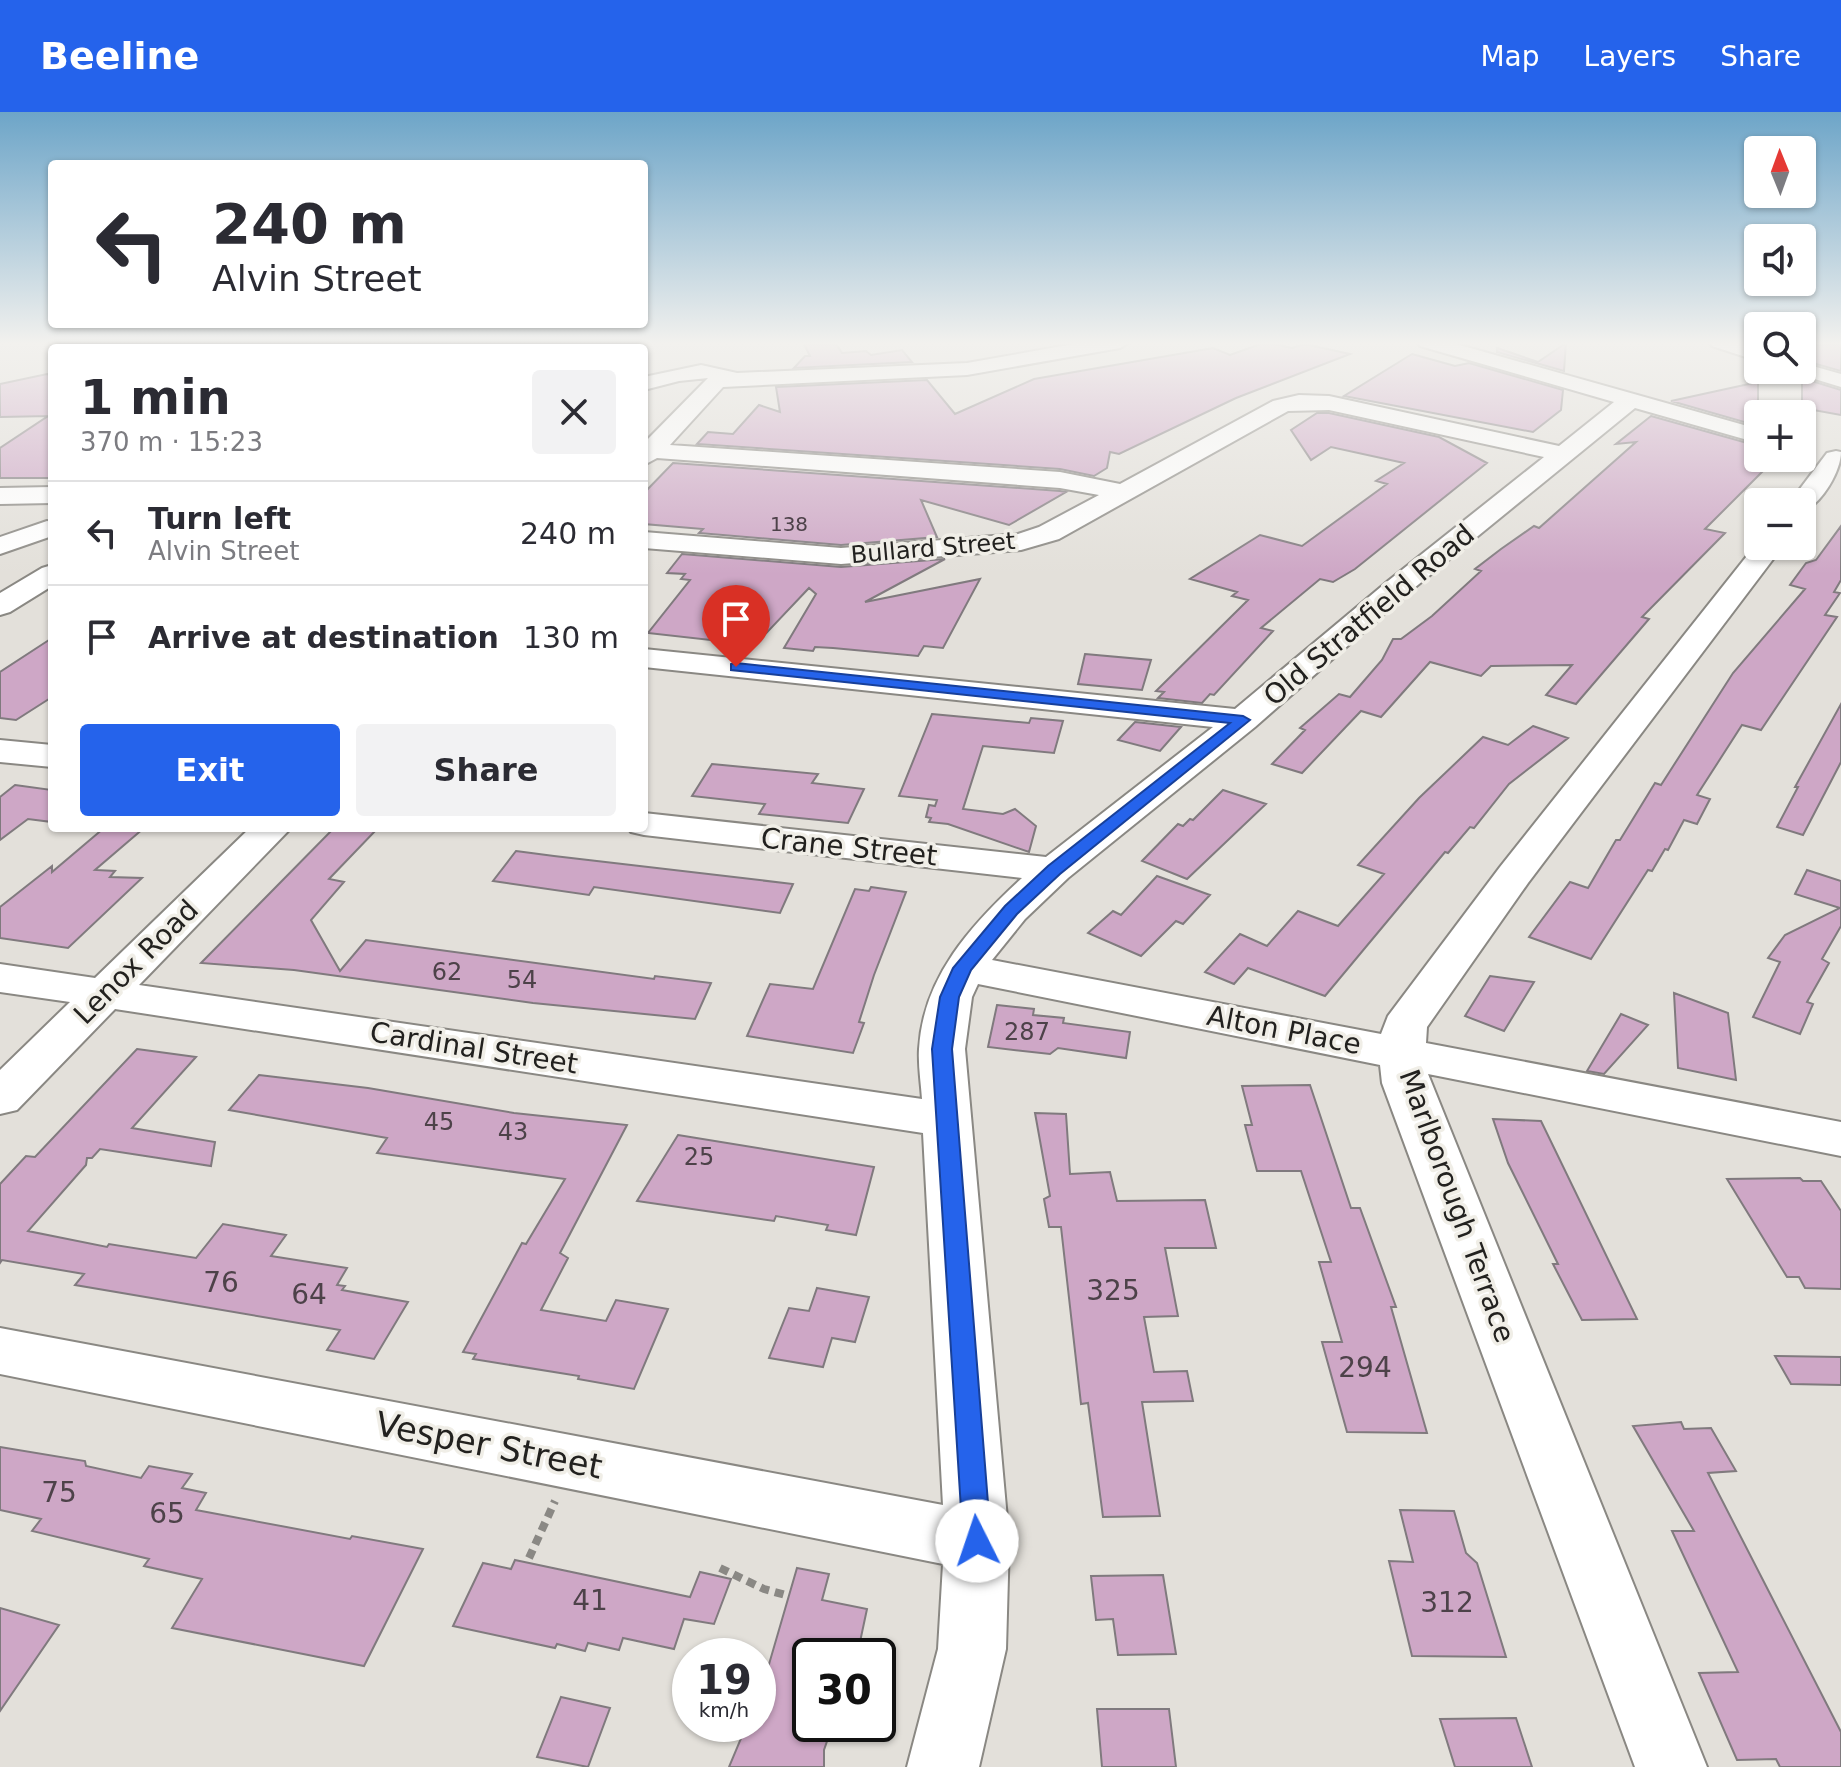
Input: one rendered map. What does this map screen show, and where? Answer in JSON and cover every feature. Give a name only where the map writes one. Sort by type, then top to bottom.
[{"type":"street","points":[[648,451],[683,419]]},
{"type":"street","name":"Bullard Street","points":[[648,540],[841,556],[1021,542],[1049,533],[1257,419]]},
{"type":"street","name":"Bullard Street","points":[[1403,419],[1566,455]]},
{"type":"street","name":"Old Stratfield Road","points":[[943,1767],[972,1649],[977,1541],[942,1049],[950,997],[963,968],[1011,910],[1054,870],[1243,720],[1398,587],[1608,419]]},
{"type":"street","points":[[1701,419],[1744,432]]},
{"type":"street","points":[[648,453],[1060,480],[1123,492]]},
{"type":"street","points":[[1811,488],[1830,456]]},
{"type":"street","points":[[0,496],[48,495]]},
{"type":"street","points":[[0,546],[47,529]]},
{"type":"street","name":"Marlborough Terrace","points":[[1671,1767],[1406,1083],[1402,1053],[1404,1026],[1413,1013],[1514,875],[1758,560]]},
{"type":"street","points":[[8,601],[48,576]]},
{"type":"street","points":[[8,601],[48,601]]},
{"type":"street","points":[[648,658],[1243,720]]},
{"type":"street","points":[[0,751],[48,756]]},
{"type":"street","name":"Crane Street","points":[[648,824],[1054,870]]},
{"type":"street","name":"Lenox Road","points":[[0,1098],[268,832]]},
{"type":"street","name":"Alton Place","points":[[963,968],[1841,1139]]},
{"type":"street","name":"Cardinal Street","points":[[0,978],[948,1120]]},
{"type":"street","name":"Vesper Street","points":[[0,1351],[977,1541]]},
{"type":"path","points":[[529,1558],[573,1461]]},
{"type":"path","points":[[720,1568],[764,1589],[789,1596]]},
{"type":"building","points":[[43,419],[48,419],[48,478],[0,478],[0,448]]},
{"type":"building","points":[[746,419],[1192,419],[1119,454],[1110,452],[1107,468],[1094,476],[1060,469],[697,444],[708,432],[733,434]]},
{"type":"building","points":[[1307,419],[1358,419],[1439,437],[1487,463],[1355,569],[1333,582],[1320,579],[1261,628],[1273,631],[1214,695],[1210,694],[1202,703],[1158,698],[1164,692],[1156,691],[1248,600],[1232,596],[1237,592],[1190,579],[1260,535],[1302,546],[1387,484],[1376,481],[1404,463],[1331,447],[1311,460],[1291,430]]},
{"type":"building","points":[[1466,419],[1549,419],[1533,432]]},
{"type":"building","points":[[1647,419],[1663,419],[1744,442],[1744,472],[1762,472],[1705,529],[1725,533],[1642,617],[1649,619],[1576,704],[1546,695],[1572,665],[1491,666],[1481,676],[1430,662],[1381,717],[1361,711],[1302,773],[1272,764],[1305,730],[1300,728],[1339,694],[1350,697],[1382,660],[1393,639],[1401,639],[1432,616],[1481,571],[1475,569],[1534,526],[1539,528],[1636,442],[1616,444]]},
{"type":"building","points":[[673,463],[1066,492],[1009,525],[921,500],[937,537],[841,545],[699,533],[703,529],[648,524],[648,489]]},
{"type":"building","points":[[1841,526],[1841,580],[1834,592],[1840,593],[1825,615],[1837,617],[1761,730],[1742,725],[1697,795],[1710,799],[1697,824],[1684,820],[1668,850],[1665,849],[1652,871],[1648,870],[1591,959],[1529,937],[1570,882],[1588,888],[1616,840],[1620,840],[1655,783],[1661,785],[1733,673],[1805,589],[1790,585],[1806,563],[1816,560]]},
{"type":"building","points":[[682,554],[841,567],[945,559],[865,602],[980,579],[943,648],[924,646],[918,656],[833,648],[815,647],[813,651],[784,648],[816,594],[809,588],[755,645],[648,633],[690,580],[681,579],[685,574],[667,573]]},
{"type":"building","points":[[48,641],[48,700],[16,720],[0,718],[0,672]]},
{"type":"building","points":[[1085,654],[1151,660],[1142,690],[1078,684]]},
{"type":"building","points":[[1841,704],[1841,762],[1803,835],[1777,827],[1798,787],[1795,787]]},
{"type":"building","points":[[932,714],[1029,723],[1031,718],[1063,721],[1054,753],[983,746],[963,809],[1003,814],[1015,809],[1036,826],[1029,852],[948,824],[929,822],[931,818],[926,817],[929,805],[935,806],[937,800],[899,796]]},
{"type":"building","points":[[1135,722],[1181,727],[1160,751],[1118,740]]},
{"type":"building","points":[[1533,726],[1568,738],[1509,784],[1474,828],[1470,827],[1448,853],[1445,852],[1325,996],[1248,968],[1234,984],[1205,972],[1240,934],[1267,946],[1298,911],[1338,926],[1384,874],[1358,865],[1419,798],[1483,737],[1508,745]]},
{"type":"building","points":[[712,764],[818,774],[812,783],[864,789],[848,823],[759,814],[765,804],[692,796]]},
{"type":"building","points":[[15,785],[48,789],[48,822],[28,819],[0,840],[0,797]]},
{"type":"building","points":[[1223,790],[1266,804],[1187,879],[1142,861],[1178,824],[1183,826],[1190,819],[1193,820]]},
{"type":"building","points":[[99,832],[139,832],[95,870],[115,871],[110,877],[142,878],[68,948],[0,938],[0,907],[52,866],[52,872]]},
{"type":"building","points":[[330,832],[374,832],[329,879],[344,882],[311,920],[340,971],[366,940],[654,979],[655,976],[711,983],[695,1019],[533,1003],[294,970],[201,963]]},
{"type":"building","points":[[516,851],[793,884],[780,913],[594,887],[589,895],[493,881]]},
{"type":"building","points":[[1807,870],[1841,881],[1841,926],[1822,959],[1829,963],[1807,1002],[1813,1004],[1800,1034],[1753,1017],[1780,962],[1768,958],[1785,935],[1840,908],[1795,894]]},
{"type":"building","points":[[1157,876],[1210,895],[1183,924],[1176,921],[1141,956],[1088,933],[1113,911],[1121,915]]},
{"type":"building","points":[[871,887],[906,892],[874,975],[859,1022],[864,1023],[853,1053],[747,1036],[770,984],[813,989],[855,889],[869,891]]},
{"type":"building","points":[[1490,976],[1534,982],[1504,1031],[1465,1016]]},
{"type":"building","points":[[1674,993],[1728,1013],[1736,1080],[1678,1068]]},
{"type":"building","points":[[997,1005],[1034,1009],[1033,1015],[1064,1018],[1063,1023],[1130,1032],[1126,1058],[1058,1048],[1050,1054],[988,1047]]},
{"type":"building","points":[[1621,1014],[1648,1025],[1604,1074],[1587,1071]]},
{"type":"building","points":[[137,1049],[196,1057],[132,1128],[215,1142],[211,1166],[100,1149],[92,1158],[87,1158],[86,1165],[28,1231],[107,1247],[109,1244],[196,1258],[223,1224],[286,1235],[271,1256],[347,1268],[337,1285],[345,1286],[342,1290],[408,1302],[374,1359],[327,1350],[340,1330],[75,1285],[84,1274],[2,1260],[0,1263],[0,1184],[26,1156],[35,1157]]},
{"type":"building","points":[[259,1075],[368,1088],[514,1113],[627,1125],[560,1253],[568,1258],[541,1310],[606,1321],[616,1300],[668,1309],[634,1389],[578,1379],[579,1376],[473,1359],[476,1354],[463,1352],[522,1243],[526,1244],[565,1179],[377,1153],[387,1138],[229,1110]]},
{"type":"building","points":[[1310,1085],[1351,1208],[1360,1208],[1396,1307],[1391,1307],[1427,1433],[1347,1432],[1322,1342],[1342,1342],[1319,1262],[1331,1262],[1301,1171],[1257,1171],[1245,1125],[1252,1125],[1242,1086]]},
{"type":"building","points":[[1035,1113],[1066,1114],[1070,1174],[1110,1172],[1117,1201],[1205,1200],[1216,1248],[1165,1248],[1178,1316],[1144,1317],[1154,1372],[1187,1371],[1193,1401],[1142,1402],[1160,1516],[1103,1517],[1088,1403],[1081,1404],[1061,1227],[1049,1227],[1044,1199],[1050,1196]]},
{"type":"building","points":[[1493,1119],[1541,1121],[1637,1319],[1582,1320],[1508,1163]]},
{"type":"building","points":[[678,1135],[874,1167],[856,1235],[826,1230],[828,1225],[776,1216],[774,1221],[637,1201]]},
{"type":"building","points":[[1800,1178],[1803,1181],[1821,1181],[1841,1211],[1841,1289],[1805,1288],[1799,1277],[1787,1277],[1727,1179]]},
{"type":"building","points":[[817,1288],[869,1297],[855,1342],[832,1338],[823,1367],[769,1358],[789,1308],[809,1311]]},
{"type":"building","points":[[1775,1356],[1841,1357],[1841,1385],[1791,1384]]},
{"type":"building","points":[[1681,1422],[1684,1429],[1711,1428],[1736,1471],[1708,1473],[1841,1732],[1841,1767],[1780,1767],[1776,1759],[1737,1760],[1699,1673],[1738,1672],[1672,1531],[1694,1531],[1633,1426]]},
{"type":"building","points":[[0,1447],[85,1461],[86,1466],[141,1478],[149,1466],[192,1474],[182,1488],[206,1493],[196,1510],[350,1539],[352,1536],[423,1549],[364,1666],[172,1628],[202,1579],[144,1566],[149,1559],[32,1531],[41,1519],[0,1510]]},
{"type":"building","points":[[1400,1510],[1454,1511],[1466,1553],[1477,1563],[1506,1657],[1412,1656],[1389,1561],[1413,1562]]},
{"type":"building","points":[[515,1560],[690,1597],[700,1572],[731,1579],[714,1624],[684,1619],[678,1638],[672,1638],[672,1649],[623,1638],[619,1650],[588,1643],[585,1651],[557,1644],[555,1648],[453,1626],[483,1563],[511,1569]]},
{"type":"building","points":[[797,1568],[829,1574],[822,1600],[867,1609],[861,1638],[792,1638],[792,1742],[827,1742],[824,1767],[729,1767],[739,1742],[776,1742],[776,1640]]},
{"type":"building","points":[[1163,1575],[1176,1654],[1118,1655],[1113,1619],[1096,1620],[1091,1576]]},
{"type":"building","points":[[0,1608],[59,1625],[0,1711]]},
{"type":"building","points":[[561,1697],[610,1708],[588,1767],[537,1757]]},
{"type":"building","points":[[1097,1709],[1169,1709],[1176,1767],[1102,1767]]},
{"type":"building","points":[[1516,1718],[1532,1767],[1455,1767],[1440,1719]]},
{"type":"route","points":[[736,667],[1243,720],[1054,870],[1011,910],[963,968],[950,997],[942,1049],[977,1541]]}]
